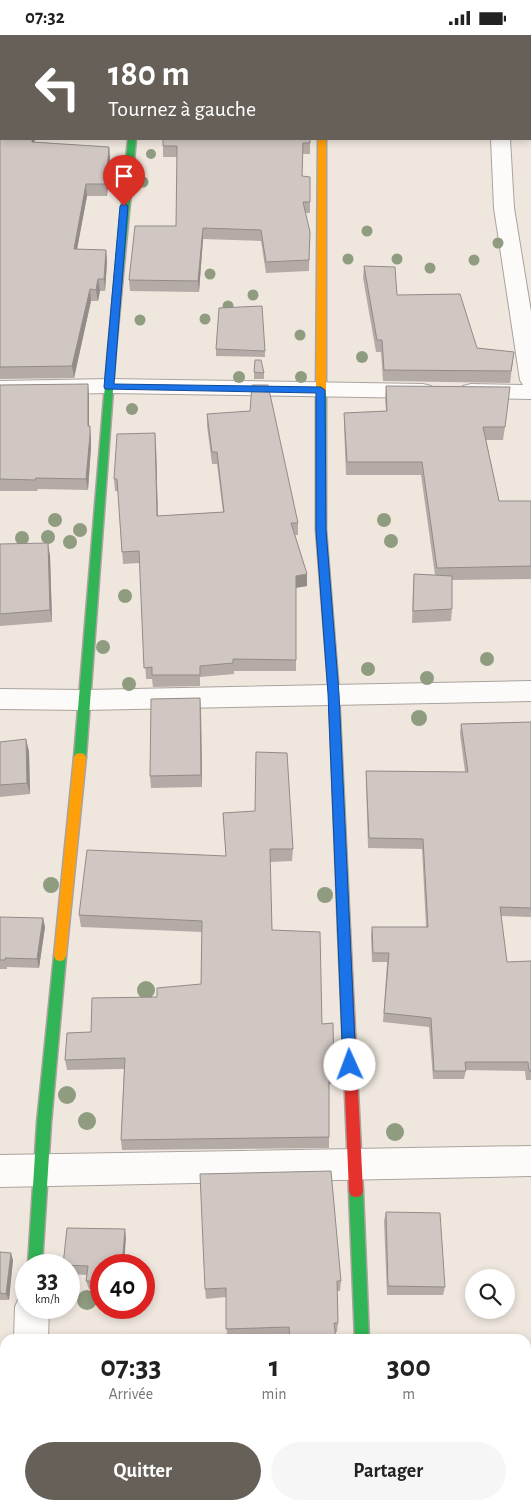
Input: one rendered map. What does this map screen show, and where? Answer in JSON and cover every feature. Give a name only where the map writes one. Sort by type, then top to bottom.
[{"type":"main road","points":[[35,1254],[39,1171],[85,699],[120,239],[132,140]]},
{"type":"main road","points":[[322,140],[321,530],[334,694],[362,1334]]},
{"type":"street","points":[[500,140],[504,207],[531,380]]},
{"type":"street","points":[[0,387],[531,392]]},
{"type":"street","points":[[0,699],[531,691]]},
{"type":"street","points":[[0,1171],[531,1161]]},
{"type":"street","points":[[31,1334],[32,1319]]},
{"type":"building","points":[[0,140],[32,140],[32,142],[109,147],[106,184],[86,184],[74,249],[106,250],[104,279],[98,279],[96,290],[90,289],[72,366],[0,367]]},
{"type":"building","points":[[163,140],[310,140],[310,143],[303,143],[302,176],[310,177],[310,202],[303,202],[310,232],[309,260],[266,262],[261,230],[203,228],[198,281],[129,280],[135,226],[176,226],[177,146],[163,146]]},
{"type":"building","points":[[364,266],[395,267],[397,295],[460,294],[477,348],[514,352],[511,371],[384,370],[382,340],[377,340]]},
{"type":"building","points":[[262,306],[265,351],[216,349],[219,308]]},
{"type":"building","points":[[255,360],[261,360],[264,373],[254,372]]},
{"type":"building","points":[[88,384],[88,426],[90,426],[90,435],[86,479],[0,479],[0,385]]},
{"type":"building","points":[[252,385],[268,385],[298,523],[291,523],[307,574],[296,576],[296,660],[233,659],[233,663],[200,666],[200,675],[152,675],[152,667],[144,668],[139,551],[122,552],[117,479],[114,479],[117,434],[155,433],[157,516],[224,512],[217,452],[212,452],[207,414],[250,411]]},
{"type":"building","points":[[386,386],[510,387],[505,427],[483,427],[499,501],[531,501],[531,566],[437,568],[422,462],[347,462],[344,413],[387,411]]},
{"type":"building","points":[[48,543],[50,610],[0,614],[0,544]]},
{"type":"building","points":[[414,574],[452,576],[452,609],[413,611]]},
{"type":"building","points":[[200,698],[201,775],[150,776],[151,699]]},
{"type":"building","points":[[531,722],[531,908],[500,907],[507,962],[531,961],[531,1071],[529,1071],[528,1062],[465,1062],[466,1071],[434,1071],[431,1018],[384,1013],[389,953],[373,953],[372,927],[428,927],[423,839],[369,838],[366,771],[468,772],[461,724]]},
{"type":"building","points":[[26,739],[27,783],[0,785],[0,742]]},
{"type":"building","points":[[256,752],[287,753],[293,849],[270,849],[272,930],[320,932],[322,1024],[333,1023],[334,1073],[329,1073],[329,1137],[121,1140],[125,1058],[65,1060],[67,1033],[91,1032],[92,998],[157,997],[157,988],[201,984],[202,921],[79,915],[87,850],[226,856],[223,813],[255,811]]},
{"type":"building","points":[[0,917],[43,918],[37,959],[5,958],[5,960],[0,960]]},
{"type":"building","points":[[331,1171],[341,1281],[337,1281],[338,1323],[334,1323],[335,1334],[290,1334],[289,1327],[226,1329],[226,1288],[205,1289],[200,1174]]},
{"type":"building","points":[[386,1212],[440,1213],[445,1287],[388,1286]]},
{"type":"building","points":[[67,1228],[125,1229],[123,1254],[90,1254],[90,1281],[86,1281],[88,1266],[80,1266],[80,1254],[64,1254]]},
{"type":"building","points":[[0,1252],[11,1253],[6,1294],[0,1293]]},
{"type":"traffic: fast","points":[[80,757],[112,349],[132,140]]},
{"type":"traffic: fast","points":[[321,394],[321,530],[334,694],[344,930]]},
{"type":"traffic: fast","points":[[36,1254],[44,1123],[60,956]]},
{"type":"traffic: fast","points":[[356,1191],[362,1334]]},
{"type":"traffic: slow","points":[[321,394],[322,140]]},
{"type":"traffic: slow","points":[[60,956],[80,757]]},
{"type":"traffic: jam","points":[[344,930],[356,1191]]},
{"type":"route","points":[[124,206],[109,387],[321,390],[321,530],[334,694],[350,1065]]}]
